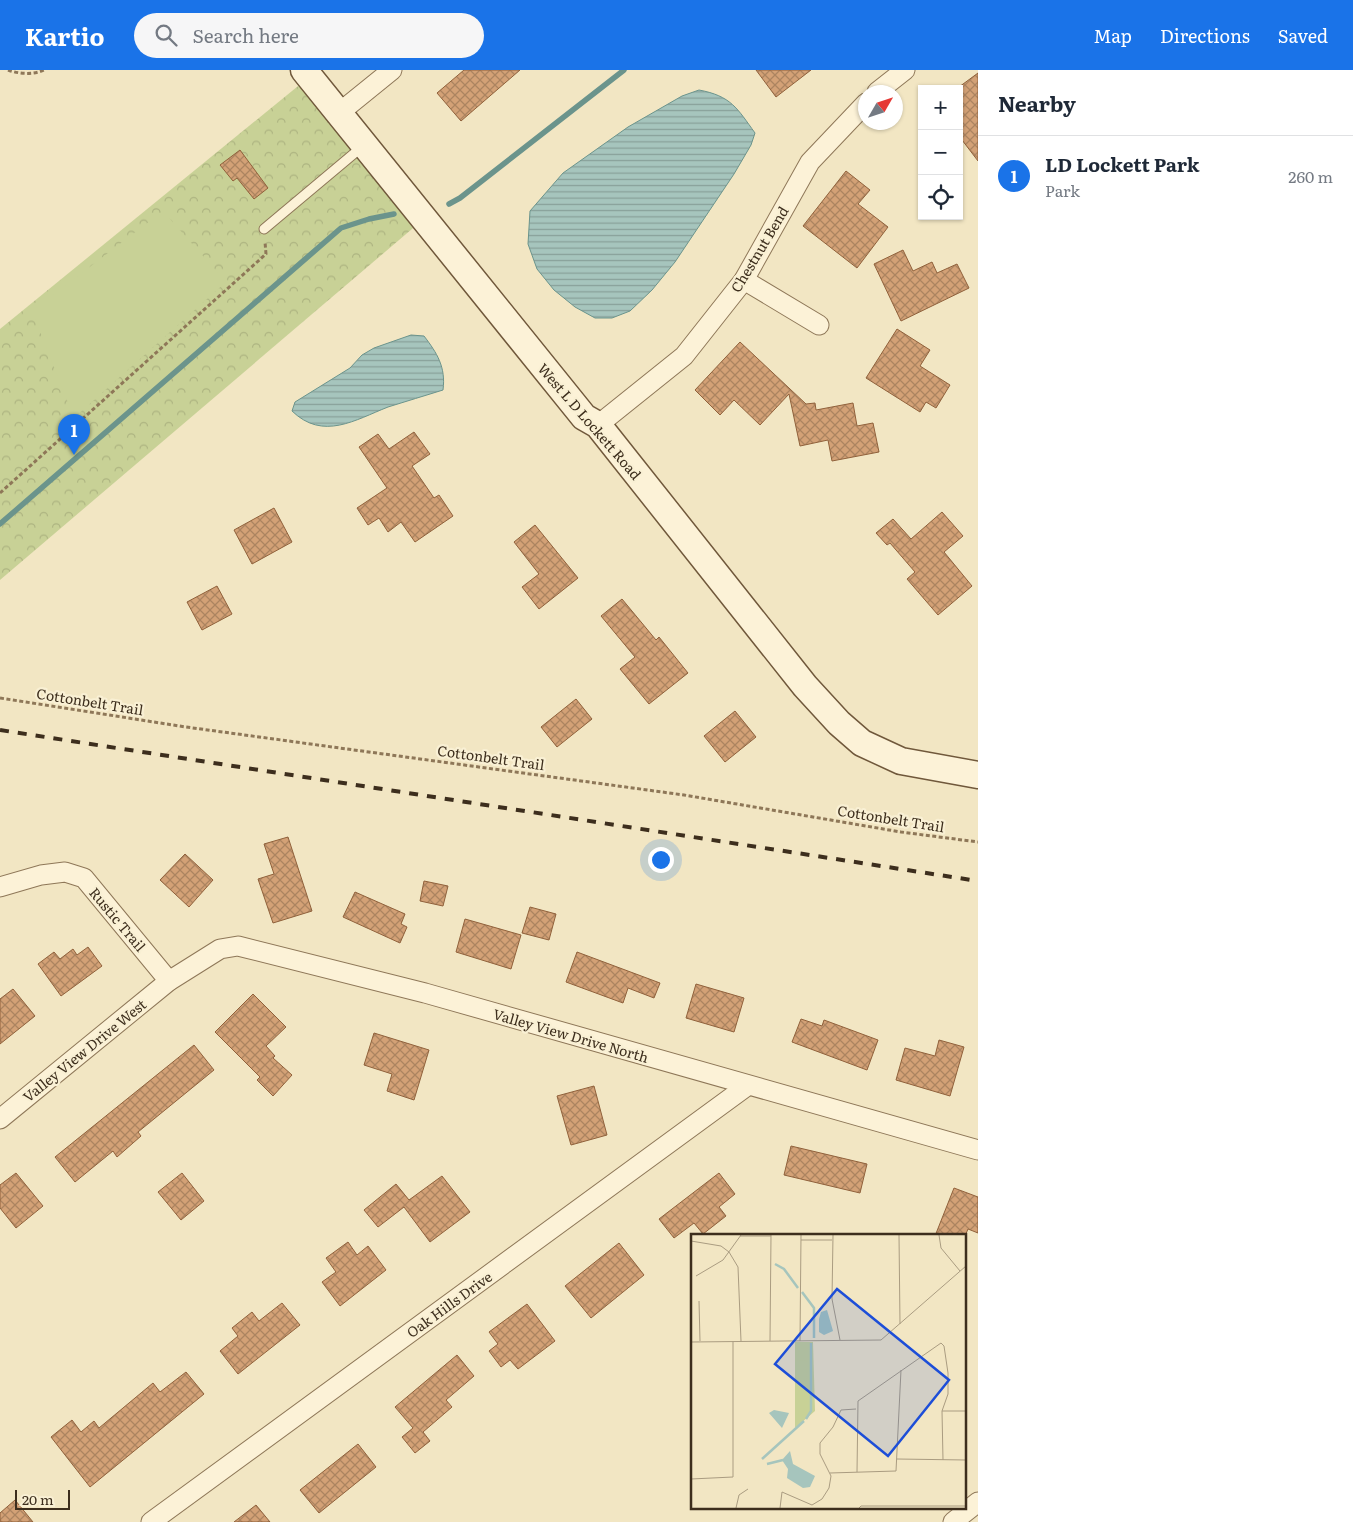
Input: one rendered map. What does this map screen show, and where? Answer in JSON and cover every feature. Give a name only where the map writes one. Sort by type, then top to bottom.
[{"type":"main road","name":"West L D Lockett Road","points":[[304,70],[584,417],[598,426],[805,686],[838,723],[862,742],[901,761],[978,774]]},
{"type":"street","points":[[339,113],[392,70]]},
{"type":"street","points":[[886,85],[905,70]]},
{"type":"street","name":"Chestnut Bend","points":[[598,426],[684,356],[744,280],[810,162],[858,111]]},
{"type":"street","points":[[744,280],[820,325]]},
{"type":"street","name":"Rustic Trail","points":[[0,886],[41,875],[65,872],[84,878],[169,981]]},
{"type":"street","name":"Valley View Drive North","points":[[169,981],[220,949],[238,946],[425,993],[747,1086],[978,1150]]},
{"type":"street","name":"Valley View Drive West","points":[[0,1119],[169,981]]},
{"type":"street","name":"Oak Hills Drive","points":[[151,1522],[747,1086]]},
{"type":"street","points":[[953,1522],[978,1502]]},
{"type":"lane","points":[[264,229],[365,145]]},
{"type":"path","points":[[8,70],[22,73],[44,70]]},
{"type":"path","points":[[0,493],[266,254],[264,229]]},
{"type":"path","name":"Cottonbelt Trail","points":[[0,698],[186,727],[684,795],[901,832],[978,842]]},
{"type":"green space","points":[[303,82],[419,223],[0,580],[0,329]]},
{"type":"green space","points":[[163,211],[226,282],[74,418],[32,311]]},
{"type":"water","points":[[699,90],[719,96],[738,110],[755,133],[751,145],[734,174],[675,262],[652,290],[630,311],[612,318],[595,318],[575,307],[554,290],[537,269],[528,244],[530,211],[563,173],[628,127],[682,96]]},
{"type":"water","points":[[411,335],[424,336],[437,354],[442,367],[443,390],[339,425],[315,425],[292,411],[295,402],[350,368],[362,355],[374,348]]},
{"type":"building","points":[[464,70],[520,70],[461,121],[437,93]]},
{"type":"building","points":[[756,70],[811,70],[776,97]]},
{"type":"building","points":[[978,73],[978,161],[963,141],[962,85]]},
{"type":"building","points":[[240,150],[268,188],[254,199],[237,178],[233,181],[220,165]]},
{"type":"building","points":[[846,171],[870,190],[858,204],[888,227],[857,268],[803,226]]},
{"type":"building","points":[[903,250],[913,271],[932,262],[937,273],[957,264],[969,288],[901,321],[874,264]]},
{"type":"building","points":[[897,329],[930,350],[920,366],[950,385],[936,408],[926,402],[920,412],[866,378]]},
{"type":"building","points":[[740,342],[806,404],[815,403],[816,410],[853,403],[857,426],[873,423],[879,452],[832,461],[828,440],[800,446],[789,394],[760,425],[734,400],[720,415],[695,390]]},
{"type":"building","points":[[414,432],[430,454],[412,466],[434,498],[439,495],[453,516],[415,542],[401,522],[388,532],[379,518],[368,525],[357,508],[387,488],[359,447],[378,434],[389,449]]},
{"type":"building","points":[[274,508],[292,542],[252,564],[234,530]]},
{"type":"building","points":[[942,512],[963,536],[944,552],[972,586],[938,615],[907,579],[915,572],[890,543],[887,545],[876,533],[893,519],[911,539]]},
{"type":"building","points":[[535,525],[578,578],[539,609],[522,587],[539,574],[514,542]]},
{"type":"building","points":[[217,586],[232,614],[202,630],[187,602]]},
{"type":"building","points":[[622,599],[656,640],[659,637],[688,673],[649,704],[620,669],[635,657],[601,616]]},
{"type":"building","points":[[576,699],[592,719],[557,747],[541,727]]},
{"type":"building","points":[[735,711],[756,737],[725,762],[704,736]]},
{"type":"building","points":[[288,837],[312,911],[273,923],[258,879],[274,874],[264,844]]},
{"type":"building","points":[[185,854],[213,880],[189,907],[160,880]]},
{"type":"building","points":[[424,881],[448,886],[443,906],[420,901]]},
{"type":"building","points":[[355,892],[405,914],[401,924],[407,927],[400,943],[343,917]]},
{"type":"building","points":[[530,907],[556,914],[549,940],[522,933]]},
{"type":"building","points":[[465,919],[521,935],[511,969],[456,952]]},
{"type":"building","points":[[88,947],[102,966],[61,996],[38,964],[54,952],[60,959],[73,949],[77,955]]},
{"type":"building","points":[[577,952],[660,983],[654,998],[628,988],[623,1003],[566,982]]},
{"type":"building","points":[[696,984],[744,998],[734,1032],[686,1018]]},
{"type":"building","points":[[13,989],[35,1016],[0,1044],[0,999]]},
{"type":"building","points":[[253,994],[286,1027],[266,1046],[275,1056],[273,1058],[292,1075],[273,1096],[257,1080],[260,1077],[215,1032]]},
{"type":"building","points":[[801,1019],[822,1026],[824,1020],[878,1040],[867,1070],[792,1042]]},
{"type":"building","points":[[374,1033],[429,1050],[414,1100],[387,1091],[392,1074],[364,1065]]},
{"type":"building","points":[[939,1040],[964,1047],[950,1096],[896,1080],[905,1048],[935,1056]]},
{"type":"building","points":[[194,1045],[214,1070],[138,1132],[141,1136],[117,1157],[113,1151],[75,1182],[55,1157]]},
{"type":"building","points":[[594,1086],[607,1135],[571,1145],[557,1096]]},
{"type":"building","points":[[791,1146],[867,1164],[860,1193],[784,1175]]},
{"type":"building","points":[[16,1173],[43,1206],[16,1228],[0,1208],[0,1185]]},
{"type":"building","points":[[182,1173],[204,1201],[181,1220],[158,1192]]},
{"type":"building","points":[[719,1173],[735,1194],[719,1207],[726,1216],[703,1234],[694,1223],[674,1238],[659,1219]]},
{"type":"building","points":[[442,1176],[470,1212],[430,1242],[404,1207],[378,1227],[364,1210],[396,1184],[409,1200]]},
{"type":"building","points":[[954,1188],[978,1197],[978,1233],[968,1229],[966,1234],[936,1234]]},
{"type":"building","points":[[348,1242],[357,1255],[368,1246],[386,1270],[340,1306],[322,1282],[336,1272],[326,1258]]},
{"type":"building","points":[[619,1243],[644,1275],[591,1318],[565,1286]]},
{"type":"building","points":[[282,1303],[300,1325],[238,1374],[220,1351],[238,1336],[232,1328],[252,1312],[259,1321]]},
{"type":"building","points":[[527,1304],[555,1341],[518,1369],[510,1360],[501,1367],[489,1351],[498,1344],[489,1332]]},
{"type":"building","points":[[457,1355],[474,1376],[446,1400],[452,1407],[423,1432],[430,1441],[415,1453],[402,1437],[413,1428],[395,1407]]},
{"type":"building","points":[[186,1372],[204,1394],[90,1487],[51,1437],[72,1420],[81,1432],[94,1421],[99,1428],[153,1383],[160,1392]]},
{"type":"building","points":[[358,1444],[376,1467],[319,1513],[300,1490]]},
{"type":"building","points":[[15,1500],[33,1522],[0,1522],[0,1513]]},
{"type":"building","points":[[256,1505],[270,1522],[234,1522]]},
{"type":"waterway","points":[[449,204],[460,198],[624,70]]},
{"type":"waterway","points":[[0,524],[341,228],[369,219],[394,214]]},
{"type":"railway","points":[[0,730],[978,881]]},
{"type":"place","name":"LD Lockett Park","points":[[74,455]]}]
